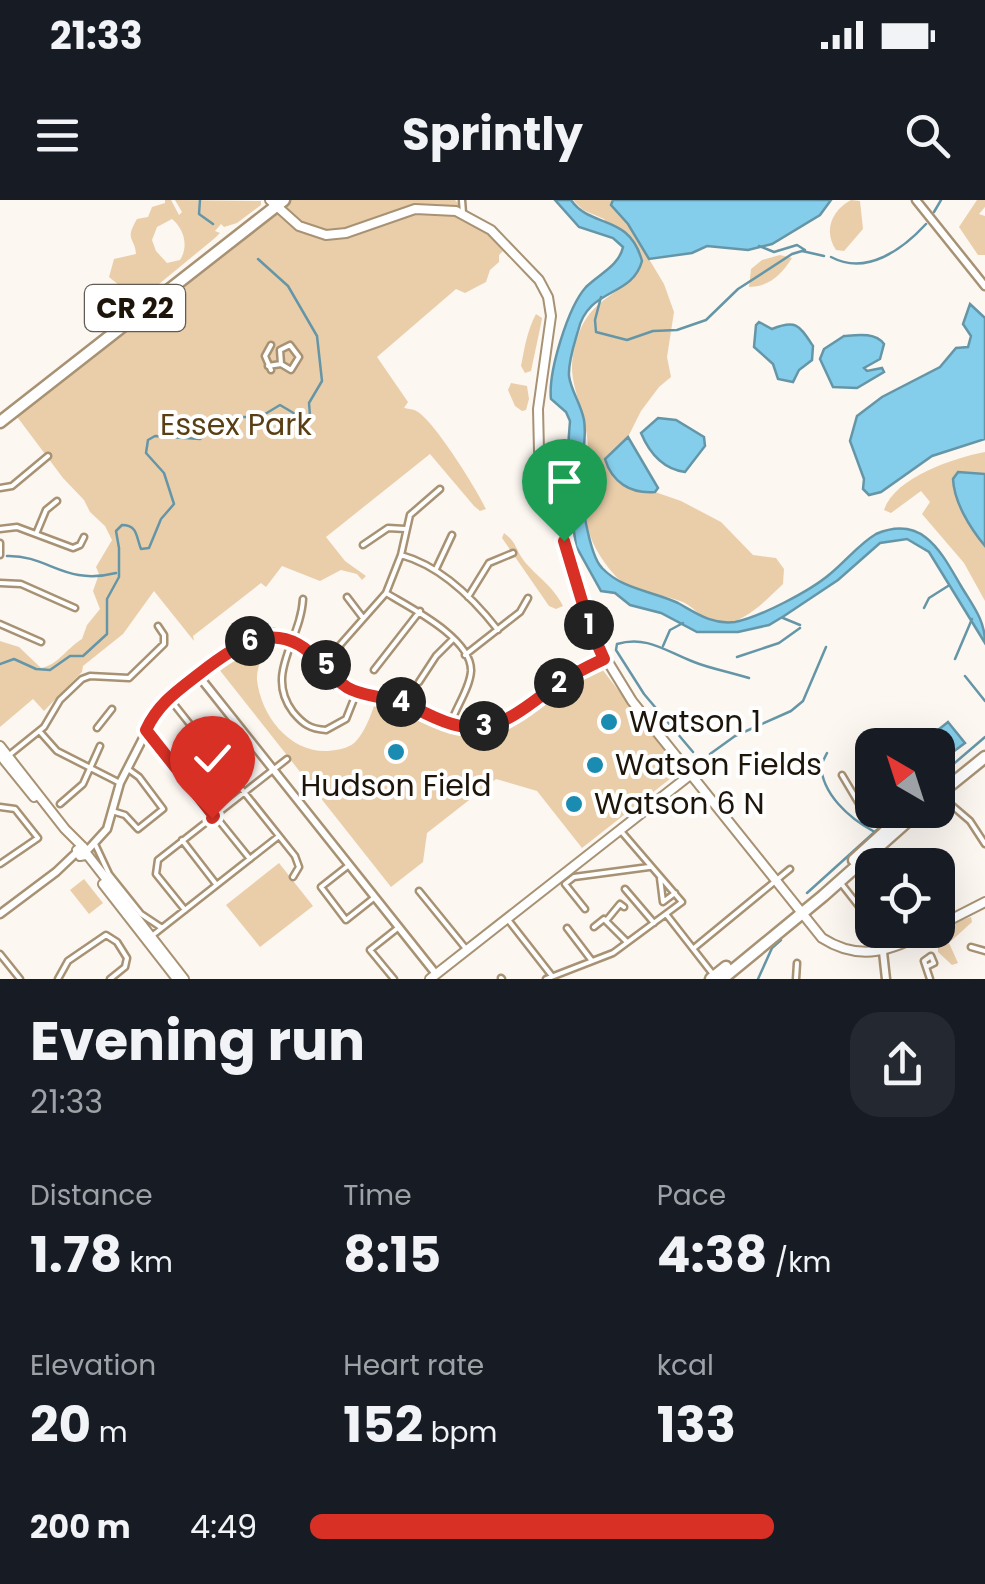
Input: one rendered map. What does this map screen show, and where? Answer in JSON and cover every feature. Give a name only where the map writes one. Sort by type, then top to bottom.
[{"type":"main road","points":[[275,202],[304,229],[331,235],[415,210],[439,208],[463,213],[497,236],[535,276],[548,296],[552,324],[538,408],[540,451],[586,616],[605,661],[690,775],[822,938],[858,952],[884,952],[892,948]]},
{"type":"main road","name":"CR 22","points":[[0,418],[275,202]]},
{"type":"main road","points":[[0,746],[3,758],[151,937],[179,978]]},
{"type":"main road","points":[[955,778],[985,754]]},
{"type":"main road","points":[[3,758],[22,774],[179,978]]},
{"type":"main road","points":[[433,977],[572,874],[690,775]]},
{"type":"main road","points":[[799,912],[892,828]]},
{"type":"main road","points":[[716,978],[840,882],[893,828]]},
{"type":"main road","points":[[955,917],[985,902]]},
{"type":"main road","points":[[137,928],[151,937]]},
{"type":"street","points":[[462,200],[463,213]]},
{"type":"street","points":[[916,200],[985,286]]},
{"type":"street","points":[[270,345],[265,354],[270,368],[281,364]]},
{"type":"street","points":[[290,345],[295,348],[299,357],[291,370],[281,364],[280,350],[290,345]]},
{"type":"street","points":[[0,488],[14,484],[48,456]]},
{"type":"street","points":[[323,663],[386,592],[413,510],[440,488]]},
{"type":"street","points":[[36,534],[46,510],[57,501]]},
{"type":"street","points":[[0,528],[12,526],[75,548],[84,537]]},
{"type":"street","points":[[363,545],[383,530],[405,529]]},
{"type":"street","points":[[436,569],[452,535]]},
{"type":"street","points":[[0,543],[0,555]]},
{"type":"street","points":[[468,597],[489,563],[513,553]]},
{"type":"street","points":[[401,554],[436,569],[498,630]]},
{"type":"street","points":[[0,583],[21,584],[75,608]]},
{"type":"street","points":[[386,592],[420,611],[466,655],[470,674],[450,726]]},
{"type":"street","points":[[347,597],[364,618]]},
{"type":"street","points":[[466,655],[520,612],[528,598]]},
{"type":"street","points":[[303,599],[301,620],[282,667],[280,684],[286,702],[305,725],[323,730],[338,726],[348,716],[356,696]]},
{"type":"street","points":[[374,670],[420,611]]},
{"type":"street","points":[[0,624],[41,642]]},
{"type":"street","points":[[3,758],[40,731],[64,694],[84,678],[125,680],[134,675],[164,644],[158,626]]},
{"type":"street","points":[[0,914],[107,829],[120,783],[157,710],[242,642],[293,640],[356,696]]},
{"type":"street","points":[[419,682],[436,656],[453,640]]},
{"type":"street","points":[[323,663],[341,690],[472,732],[510,724],[605,661]]},
{"type":"street","points":[[198,675],[398,927],[433,977]]},
{"type":"street","points":[[169,698],[279,836],[298,864],[293,877]]},
{"type":"street","points":[[97,728],[112,709]]},
{"type":"street","points":[[146,730],[250,860]]},
{"type":"street","points":[[40,731],[57,751],[120,783]]},
{"type":"street","points":[[60,804],[83,784],[100,746]]},
{"type":"street","points":[[185,910],[158,876],[155,867],[161,857],[288,759]]},
{"type":"street","points":[[112,811],[124,814],[138,829],[164,809],[128,769]]},
{"type":"street","points":[[842,774],[855,797]]},
{"type":"street","points":[[0,807],[14,809],[38,838],[0,864]]},
{"type":"street","points":[[955,808],[985,844]]},
{"type":"street","points":[[508,918],[549,978],[628,943],[682,902],[620,830]]},
{"type":"street","points":[[151,937],[279,836]]},
{"type":"street","points":[[182,840],[217,885]]},
{"type":"street","points":[[94,843],[109,874],[141,914],[162,928]]},
{"type":"street","points":[[349,865],[321,886],[346,920],[375,898]]},
{"type":"street","points":[[586,909],[565,884],[572,874],[648,867]]},
{"type":"street","points":[[694,948],[790,869]]},
{"type":"street","points":[[660,874],[662,902],[675,893]]},
{"type":"street","points":[[840,882],[855,901]]},
{"type":"street","points":[[420,890],[467,950]]},
{"type":"street","points":[[625,890],[654,923]]},
{"type":"street","points":[[594,927],[606,921],[620,904],[624,907]]},
{"type":"street","points":[[666,914],[716,978]]},
{"type":"street","points":[[606,921],[628,943]]},
{"type":"street","points":[[394,979],[370,950],[398,927]]},
{"type":"street","points":[[566,928],[592,962]]},
{"type":"street","points":[[58,979],[68,961],[106,935],[117,942],[127,958],[125,967],[110,979]]},
{"type":"street","points":[[971,947],[985,952]]},
{"type":"street","points":[[883,948],[886,979]]},
{"type":"street","points":[[0,954],[18,978]]},
{"type":"street","points":[[796,979],[797,962]]},
{"type":"street","points":[[928,966],[930,979]]},
{"type":"green space","points":[[171,200],[179,215],[182,212],[175,200],[261,201],[261,205],[237,223],[224,227],[221,224],[215,238],[159,284],[126,291],[109,277],[114,259],[136,254],[133,226],[137,219],[148,217],[152,207]],"holes":[[[172,219],[184,238],[184,249],[180,260],[167,263],[152,240],[157,227]]]},
{"type":"green space","name":"Essex Park","points":[[289,200],[455,200],[503,251],[486,282],[465,293],[456,289],[377,357],[408,402],[404,408],[418,412],[435,429],[486,509],[480,511],[474,506],[430,454],[326,537],[345,561],[366,576],[362,580],[357,574],[341,570],[320,581],[282,566],[266,587],[261,583],[193,636],[194,641],[154,591],[123,634],[83,666],[82,672],[44,711],[33,699],[0,727],[0,641],[19,647],[41,668],[82,639],[100,609],[93,591],[99,574],[96,567],[112,540],[15,414]]},
{"type":"green space","points":[[573,200],[613,200],[611,205],[628,224],[664,284],[674,312],[667,357],[671,377],[641,411],[628,437],[605,458],[620,483],[631,490],[655,492],[681,501],[721,522],[753,555],[776,558],[784,569],[783,584],[751,612],[732,622],[712,622],[680,601],[628,586],[608,567],[591,537],[586,511],[587,437],[572,374],[573,356],[587,318],[639,270],[604,219],[583,210]]},
{"type":"green space","points":[[851,200],[860,201],[863,229],[844,251],[836,250],[830,228],[839,209]]},
{"type":"green space","points":[[977,200],[985,200],[979,214],[985,216],[985,255],[978,255],[959,227]]},
{"type":"green space","points":[[780,255],[792,258],[779,274],[763,285],[749,287],[751,269],[762,260]]},
{"type":"green space","points":[[536,314],[542,318],[541,324],[531,371],[525,373],[521,366]]},
{"type":"green space","points":[[511,383],[527,386],[526,410],[515,406],[508,390]]},
{"type":"green space","points":[[985,452],[985,601],[964,563],[922,514],[930,502],[921,491],[891,513],[884,510],[890,498],[913,479],[942,464]]},
{"type":"green space","points":[[504,533],[563,606],[549,606],[502,538]]},
{"type":"green space","points":[[267,642],[257,676],[264,707],[280,730],[301,746],[328,751],[348,747],[364,729],[374,706],[448,732],[499,732],[602,669],[680,771],[582,848],[537,791],[496,779],[427,833],[423,862],[391,887],[218,668],[248,646]]},
{"type":"green space","points":[[279,863],[313,906],[260,947],[226,905]]},
{"type":"green space","points":[[84,879],[103,903],[89,914],[70,890]]},
{"type":"green space","points":[[971,917],[972,922],[955,938],[955,922]]},
{"type":"green space","points":[[938,948],[951,948],[958,963],[952,965]]},
{"type":"water","points":[[555,200],[571,200],[589,215],[619,228],[636,246],[642,261],[629,281],[600,299],[583,317],[569,365],[570,382],[585,427],[583,508],[593,550],[602,568],[619,581],[705,617],[735,622],[771,609],[810,588],[876,534],[906,529],[938,549],[978,613],[985,643],[929,552],[907,539],[880,543],[838,580],[784,616],[769,625],[738,632],[697,632],[661,613],[630,605],[615,593],[601,591],[576,546],[566,474],[570,421],[551,399],[551,387],[566,324],[579,296],[613,265],[623,247],[613,238],[579,227]]},
{"type":"water","points":[[613,200],[831,200],[820,215],[772,244],[748,250],[707,246],[692,253],[649,259],[611,205]]},
{"type":"water","points":[[970,304],[985,318],[985,439],[932,456],[881,492],[869,495],[863,489],[864,479],[850,441],[857,416],[882,397],[940,367],[956,348],[968,347],[971,336],[963,324]]},
{"type":"water","points":[[759,322],[772,329],[792,324],[813,346],[812,360],[799,370],[793,382],[778,379],[773,364],[754,347]]},
{"type":"water","points":[[866,335],[880,340],[884,344],[880,359],[864,368],[882,368],[884,372],[857,388],[833,387],[820,359],[824,349],[844,336]]},
{"type":"water","points":[[658,418],[676,420],[704,437],[705,446],[685,472],[664,463],[644,440],[641,433]]},
{"type":"water","points":[[628,437],[658,488],[655,492],[630,489],[608,467],[605,459]]},
{"type":"water","points":[[958,472],[985,474],[985,546],[956,497],[953,479]]},
{"type":"water","points":[[955,731],[965,743],[955,750]]},
{"type":"waterway","points":[[200,200],[199,214],[213,224]]},
{"type":"waterway","points":[[934,212],[941,200]]},
{"type":"waterway","points":[[831,257],[844,262],[871,262],[907,242],[926,224]]},
{"type":"waterway","points":[[759,246],[774,252],[797,245],[805,250]]},
{"type":"waterway","points":[[601,297],[596,332],[627,340],[706,320],[738,289],[792,254],[802,251],[824,256]]},
{"type":"waterway","points":[[0,664],[14,659],[36,669],[50,670],[70,656],[83,656],[107,634],[107,599],[119,577],[116,531],[122,525],[131,527],[141,549],[149,548],[161,519],[174,504],[164,473],[146,453],[148,440],[155,436],[200,439],[220,424],[240,417],[260,417],[280,405],[297,415],[310,416],[309,403],[322,381],[317,336],[288,286],[258,259]]},
{"type":"waterway","points":[[7,556],[34,560],[83,576],[116,573]]},
{"type":"waterway","points":[[924,608],[929,598],[948,586]]},
{"type":"waterway","points":[[783,618],[800,625]]},
{"type":"waterway","points":[[955,659],[972,619]]},
{"type":"waterway","points":[[663,646],[670,630],[683,623]]},
{"type":"waterway","points":[[737,657],[779,643],[800,628]]},
{"type":"waterway","points":[[693,752],[644,694],[616,650],[617,644],[647,643],[749,678]]},
{"type":"waterway","points":[[710,754],[735,736],[791,711],[803,701],[826,647]]},
{"type":"waterway","points":[[965,676],[985,701]]},
{"type":"waterway","points":[[955,763],[985,737]]},
{"type":"waterway","points":[[827,753],[821,765],[826,786],[846,812],[873,831]]},
{"type":"waterway","points":[[807,893],[879,828]]},
{"type":"waterway","points":[[758,979],[772,948],[781,940]]},
{"type":"place","name":"Watson 1","points":[[609,722]]},
{"type":"place","name":"Hudson Field","points":[[396,752]]},
{"type":"place","name":"Watson Fields","points":[[595,765]]},
{"type":"place","name":"Watson 6 N","points":[[574,804]]},
{"type":"route","points":[[212,818],[146,730],[169,698],[242,642],[278,638],[313,654],[356,694],[409,705],[457,726],[501,722],[567,678],[604,659],[590,628],[564,541]]}]
